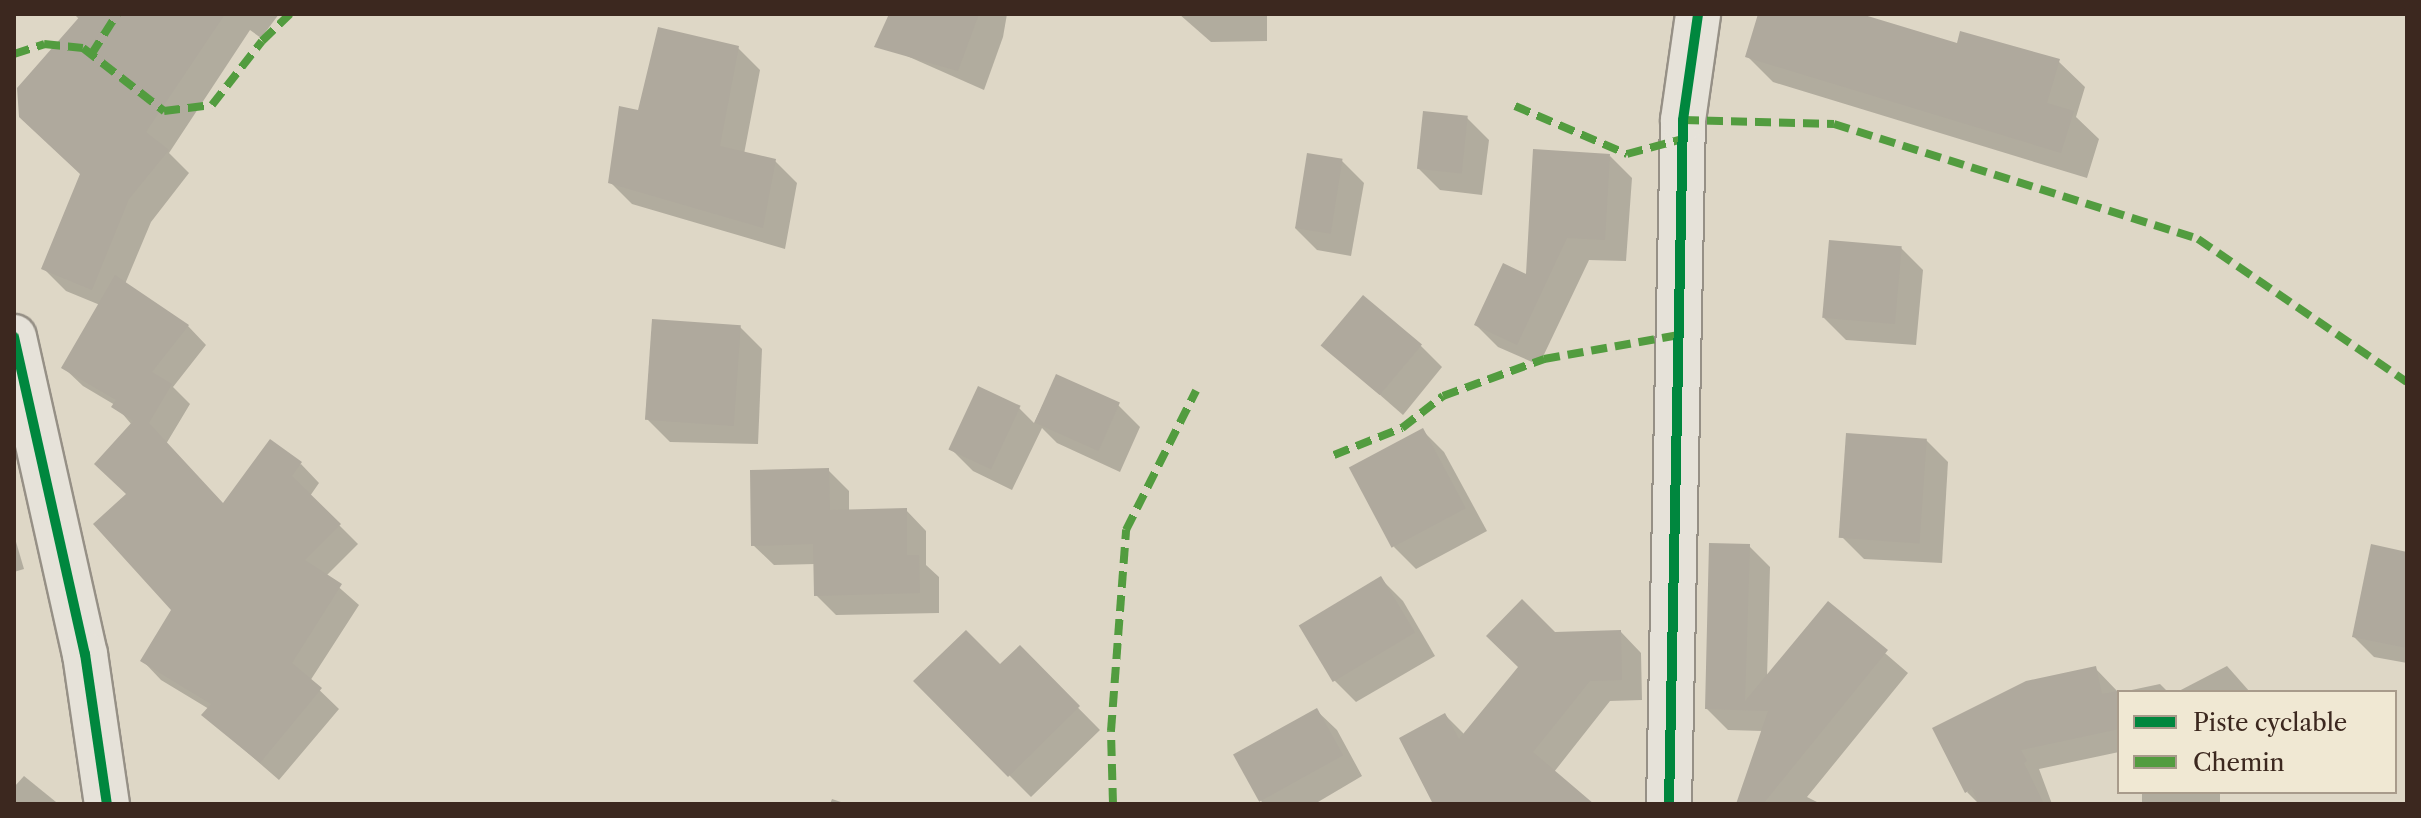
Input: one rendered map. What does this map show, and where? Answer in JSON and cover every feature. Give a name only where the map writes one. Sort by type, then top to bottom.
[{"type":"street","points":[[1669,804],[1683,120],[1698,14]]},
{"type":"street","points":[[14,337],[85,654],[107,804]]},
{"type":"building","points":[[82,14],[225,14],[146,132],[169,150],[129,199],[92,290],[41,269],[80,174],[19,117],[17,88]]},
{"type":"building","points":[[889,14],[979,14],[958,71],[874,47]]},
{"type":"building","points":[[1758,14],[1861,14],[1957,43],[1960,31],[2060,59],[2047,103],[2074,111],[2061,153],[1745,57]]},
{"type":"building","points":[[658,27],[739,46],[720,146],[776,159],[763,228],[608,183],[619,106],[638,110]]},
{"type":"building","points":[[1423,111],[1468,116],[1462,173],[1417,169]]},
{"type":"building","points":[[1533,149],[1610,154],[1605,240],[1567,238],[1517,345],[1474,325],[1503,263],[1526,274]]},
{"type":"building","points":[[1307,153],[1343,159],[1331,234],[1295,228]]},
{"type":"building","points":[[1829,240],[1902,246],[1895,324],[1822,318]]},
{"type":"building","points":[[115,275],[189,325],[152,372],[172,384],[149,423],[223,503],[270,439],[302,462],[292,476],[341,524],[305,560],[342,584],[292,663],[322,688],[260,763],[201,715],[211,704],[140,661],[171,610],[93,524],[126,494],[94,464],[133,421],[111,407],[116,400],[61,368]]},
{"type":"building","points":[[1363,295],[1422,344],[1380,395],[1321,346]]},
{"type":"building","points":[[652,319],[741,325],[734,426],[645,420]]},
{"type":"building","points":[[1056,374],[1120,402],[1098,451],[1034,422]]},
{"type":"building","points":[[978,386],[1021,406],[991,469],[948,449]]},
{"type":"building","points":[[1423,428],[1466,508],[1392,548],[1349,467]]},
{"type":"building","points":[[1846,433],[1927,439],[1919,543],[1839,538]]},
{"type":"building","points":[[829,468],[830,510],[907,508],[907,555],[919,555],[920,593],[814,596],[813,544],[751,546],[750,470]]},
{"type":"building","points":[[1709,543],[1750,544],[1745,701],[1828,601],[1888,650],[1763,804],[1736,804],[1768,711],[1705,709]]},
{"type":"building","points":[[2371,544],[2407,552],[2407,648],[2352,637]]},
{"type":"building","points":[[1381,576],[1415,633],[1333,682],[1299,625]]},
{"type":"building","points":[[1522,599],[1555,632],[1621,630],[1622,680],[1590,681],[1533,752],[1594,804],[1433,804],[1399,738],[1445,713],[1459,739],[1518,667],[1486,636]]},
{"type":"building","points":[[966,630],[1000,664],[1020,645],[1080,706],[1008,777],[913,681]]},
{"type":"building","points":[[2096,666],[2102,694],[2117,691],[2117,729],[2021,750],[2044,804],[1979,804],[1972,789],[1965,793],[1932,728],[2026,681]]},
{"type":"building","points":[[1317,708],[1343,755],[1259,802],[1233,755]]},
{"type":"marked path","points":[[91,55],[117,14]]},
{"type":"marked path","points":[[14,54],[44,44],[83,48],[164,111],[212,105],[262,41],[290,14]]},
{"type":"marked path","points":[[1515,106],[1627,154],[1683,139]]},
{"type":"marked path","points":[[1683,120],[1834,124],[2198,239],[2407,382]]},
{"type":"marked path","points":[[1334,455],[1402,428],[1443,396],[1544,359],[1679,335]]},
{"type":"marked path","points":[[1113,804],[1111,731],[1126,530],[1196,391]]},
{"type":"cycle path","points":[[1669,804],[1683,120],[1698,14]]},
{"type":"cycle path","points":[[14,337],[85,654],[107,804]]}]
